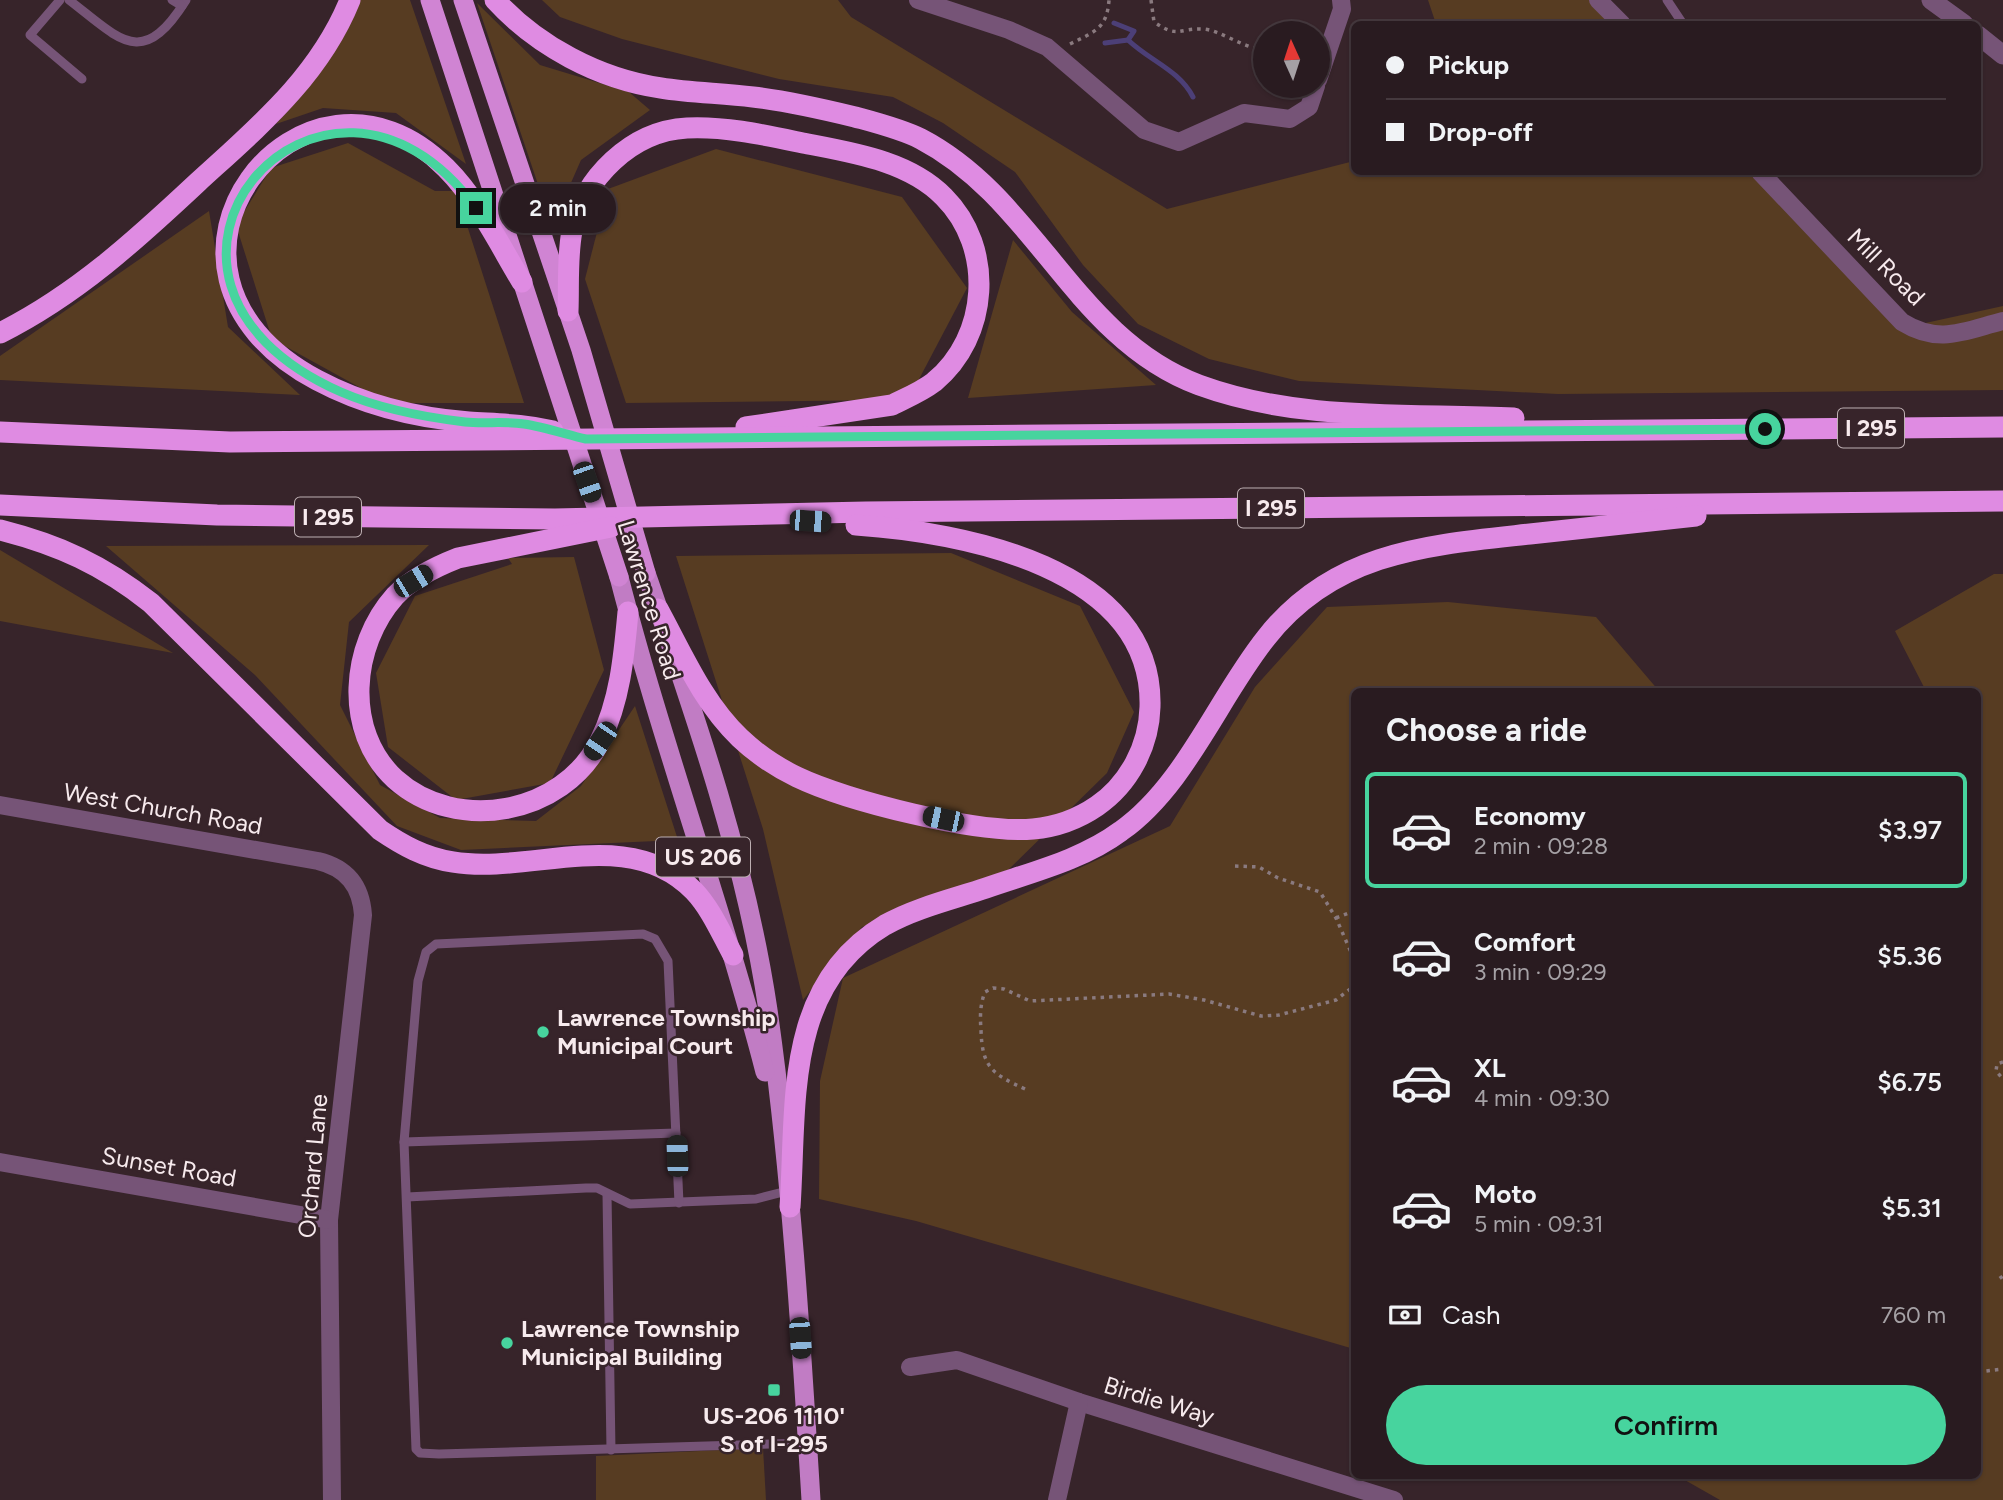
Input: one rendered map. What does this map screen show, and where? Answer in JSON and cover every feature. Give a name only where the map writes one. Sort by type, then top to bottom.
[{"type":"highway","points":[[0,333],[74,290],[111,262],[278,108],[326,47],[349,0]]},
{"type":"highway","name":"Lawrence Road","points":[[430,0],[538,338],[619,578]]},
{"type":"highway","name":"Lawrence Road","points":[[463,0],[581,350],[646,573]]},
{"type":"highway","points":[[495,0],[529,31],[559,52],[625,80],[660,88],[755,97],[819,108],[918,137],[980,178],[1009,207],[1069,284],[1122,341],[1185,379],[1234,398],[1310,411],[1740,429]]},
{"type":"highway","points":[[522,282],[476,208],[446,167],[399,135],[363,126],[316,131],[273,153],[241,191],[226,235],[229,283],[249,325],[286,360],[314,379],[375,405],[410,414],[467,422],[523,424],[586,439]]},
{"type":"highway","points":[[568,311],[572,231],[590,187],[621,154],[662,133],[708,128],[772,136],[868,158],[908,171],[929,183],[959,215],[977,257],[978,303],[963,346],[934,382],[914,395],[876,408],[668,439]]},
{"type":"highway","name":"I 295","points":[[0,432],[230,442],[2003,427]]},
{"type":"highway","name":"I 295","points":[[0,505],[264,516],[555,519],[2003,501]]},
{"type":"highway","points":[[788,1199],[801,1046],[817,996],[845,956],[887,924],[1077,857],[1124,830],[1164,789],[1266,637],[1313,592],[1367,563],[1400,551],[1434,544],[1814,502]]},
{"type":"highway","points":[[1868,502],[2003,516]]},
{"type":"highway","points":[[658,609],[707,698],[733,731],[776,766],[820,787],[943,819],[1034,829],[1066,822],[1084,814],[1111,795],[1132,769],[1143,745],[1149,719],[1150,693],[1145,667],[1125,626],[1108,607],[1081,585],[1031,562],[953,538],[892,527],[728,515]]},
{"type":"highway","points":[[628,612],[620,688],[600,741],[570,778],[548,794],[522,806],[496,811],[455,808],[408,788],[394,778],[377,756],[366,731],[358,681],[370,634],[397,594],[413,581],[458,558],[656,516]]},
{"type":"highway","points":[[0,530],[37,540],[80,557],[117,576],[151,603],[380,830],[403,845],[428,856],[480,864],[610,855],[654,864],[693,890],[708,909],[733,955]]},
{"type":"main road","name":"Lawrence Road","points":[[646,573],[727,824],[768,1009],[788,1199],[811,1500]]},
{"type":"main road","name":"Lawrence Road","points":[[619,578],[733,955],[781,1138]]},
{"type":"street","points":[[918,0],[1009,30],[1046,47],[1144,130],[1180,142],[1244,113],[1290,119],[1309,107],[1312,98]]},
{"type":"street","points":[[1330,44],[1342,9],[1341,0]]},
{"type":"street","points":[[1598,0],[1619,21]]},
{"type":"street","points":[[1931,0],[1960,21]]},
{"type":"street","points":[[1981,37],[2003,55]]},
{"type":"street","name":"Mill Road","points":[[1763,175],[1902,322],[1918,331],[1949,335],[2003,321]]},
{"type":"street","name":"West Church Road","points":[[0,805],[318,861]]},
{"type":"street","name":"Orchard Lane","points":[[318,861],[346,873],[356,886],[363,915],[330,1220],[332,1500]]},
{"type":"street","name":"Sunset Road","points":[[0,1162],[330,1220]]},
{"type":"street","name":"Birdie Way","points":[[910,1367],[957,1360],[1079,1402],[1394,1500]]},
{"type":"street","points":[[1057,1500],[1079,1402]]},
{"type":"lane","points":[[60,0],[30,35],[82,79]]},
{"type":"lane","points":[[69,0],[121,39],[138,43],[164,32],[184,3],[172,0]]},
{"type":"lane","points":[[1667,0],[1681,21]]},
{"type":"lane","points":[[679,1203],[668,961],[655,939],[643,934],[436,944],[426,952],[418,981],[404,1142],[416,1449],[439,1454],[808,1443]]},
{"type":"lane","points":[[404,1142],[676,1133]]},
{"type":"lane","points":[[407,1197],[597,1188],[630,1204],[788,1199]]},
{"type":"lane","points":[[607,1194],[611,1450]]},
{"type":"path","points":[[1067,46],[1095,32],[1108,18],[1109,0]]},
{"type":"path","points":[[1151,0],[1154,22],[1165,29],[1180,34],[1201,29],[1253,49]]},
{"type":"path","points":[[1235,866],[1259,867],[1278,878],[1312,887],[1320,892],[1336,918],[1351,952]]},
{"type":"path","points":[[1336,918],[1351,912]]},
{"type":"path","points":[[1025,1089],[994,1072],[981,1054],[982,1001],[985,992],[993,988],[1004,989],[1030,1002],[1169,994],[1204,1000],[1261,1016],[1279,1015],[1336,1000],[1351,988]]},
{"type":"path","points":[[2003,1062],[1997,1063],[1996,1071],[2003,1079]]},
{"type":"path","points":[[1981,1372],[2003,1369]]},
{"type":"shaded area","points":[[360,0],[410,0],[466,164],[396,113],[323,108],[276,124],[313,81],[334,51]]},
{"type":"shaded area","points":[[542,0],[838,0],[851,17],[1167,209],[1351,162],[1351,175],[1755,175],[1898,329],[2003,306],[2003,390],[1558,394],[1299,381],[1209,359],[1138,324],[1083,265],[1015,172],[943,123],[893,97],[779,79],[622,39],[560,17]]},
{"type":"shaded area","points":[[1428,0],[1594,0],[1613,21],[1435,21]]},
{"type":"shaded area","points":[[477,3],[540,65],[629,92],[650,110],[581,160],[552,226]]},
{"type":"shaded area","points":[[348,143],[435,191],[456,191],[524,403],[388,403],[272,339],[236,225],[271,168]]},
{"type":"shaded area","points":[[716,149],[902,197],[967,288],[917,383],[892,400],[626,403],[585,279],[608,189]]},
{"type":"shaded area","points":[[209,211],[228,327],[300,395],[0,380],[0,356]]},
{"type":"shaded area","points":[[1013,240],[1072,312],[1156,385],[968,398]]},
{"type":"shaded area","points":[[429,545],[349,622],[340,705],[380,785],[440,818],[536,821],[581,786],[635,706],[678,840],[461,850],[397,826],[255,675],[106,546]]},
{"type":"shaded area","points":[[0,550],[173,653],[0,621]]},
{"type":"shaded area","points":[[951,553],[1080,606],[1134,712],[1107,773],[1006,872],[862,927],[803,1000],[763,829],[676,556]]},
{"type":"shaded area","points":[[574,557],[604,670],[550,783],[456,800],[388,747],[376,673],[415,596],[512,564],[508,558]]},
{"type":"shaded area","points":[[1994,574],[2003,574],[2003,1500],[1720,1500],[1683,1479],[1981,1479],[1981,688],[1924,688],[1895,631]]},
{"type":"shaded area","points":[[1448,602],[1596,617],[1656,688],[1351,688],[1351,1348],[916,1221],[819,1199],[820,1081],[843,978],[1170,826],[1255,687],[1327,607]]},
{"type":"shaded area","points":[[763,1448],[766,1500],[596,1500],[596,1456]]},
{"type":"waterway","points":[[1114,23],[1134,31],[1128,40]]},
{"type":"waterway","points":[[1105,43],[1128,40],[1180,80],[1193,97]]},
{"type":"place","name":"Lawrence Township Municipal Court","points":[[543,1032]]},
{"type":"place","name":"Lawrence Township Municipal Building","points":[[507,1343]]},
{"type":"place","name":"US-206 1110' S of I-295","points":[[774,1390]]},
{"type":"route","points":[[476,208],[446,167],[399,135],[363,126],[341,126],[316,131],[293,140],[273,153],[241,191],[226,235],[229,283],[238,306],[261,339],[314,379],[342,393],[410,414],[467,422],[523,424],[586,439],[1765,429]]}]
